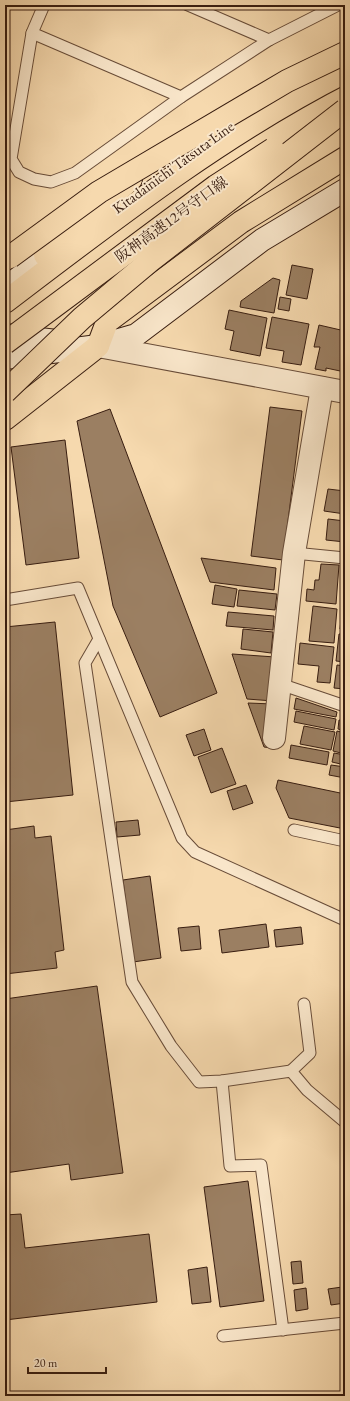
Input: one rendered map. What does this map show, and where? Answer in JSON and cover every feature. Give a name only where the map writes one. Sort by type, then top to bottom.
[{"type":"highway","points":[[24,274],[148,165],[262,92],[345,44]]},
{"type":"highway","points":[[5,261],[99,192],[287,81],[345,53]]},
{"type":"highway","points":[[5,302],[197,159],[297,96],[345,72]]},
{"type":"highway","points":[[5,392],[82,318],[150,261],[345,109]]},
{"type":"highway","name":"阪神高速12号守口線","points":[[5,343],[216,186],[312,125],[345,109]]},
{"type":"highway","points":[[5,419],[98,346],[107,322],[241,222],[345,158]]},
{"type":"main road","name":"Kitadainichi Tatsuta Line","points":[[5,288],[295,78],[345,53]]},
{"type":"main road","points":[[5,358],[98,346],[136,335],[262,240],[345,190]]},
{"type":"main road","points":[[5,335],[98,346],[345,392]]},
{"type":"main road","points":[[274,738],[294,552],[322,388]]},
{"type":"lane","points":[[44,5],[32,33],[11,159],[19,172],[34,179],[51,182],[75,173],[181,97],[269,40],[330,6]]},
{"type":"lane","points":[[188,5],[269,40]]},
{"type":"lane","points":[[32,33],[181,97]]},
{"type":"lane","points":[[294,552],[345,558]]},
{"type":"lane","points":[[5,600],[78,588],[182,838],[195,852],[345,920]]},
{"type":"lane","points":[[99,639],[85,663],[132,982],[171,1046],[198,1082],[222,1081],[291,1071],[310,1053],[304,1004]]},
{"type":"lane","points":[[280,684],[345,706]]},
{"type":"lane","points":[[294,830],[345,840]]},
{"type":"lane","points":[[291,1071],[306,1090],[345,1122]]},
{"type":"lane","points":[[222,1081],[230,1166],[261,1165],[283,1330]]},
{"type":"lane","points":[[223,1336],[345,1323]]},
{"type":"building","points":[[292,265],[313,269],[307,299],[286,295]]},
{"type":"building","points":[[273,278],[280,280],[274,313],[240,307],[241,301]]},
{"type":"building","points":[[280,297],[291,299],[289,311],[278,309]]},
{"type":"building","points":[[229,310],[267,318],[260,356],[230,350],[234,331],[225,329]]},
{"type":"building","points":[[272,317],[309,324],[301,365],[282,362],[284,351],[266,348]]},
{"type":"building","points":[[319,325],[345,331],[345,372],[326,368],[326,371],[315,369],[320,347],[314,347]]},
{"type":"building","points":[[270,407],[302,411],[283,560],[251,556]]},
{"type":"building","points":[[110,409],[217,693],[160,717],[113,606],[77,421]]},
{"type":"building","points":[[65,440],[79,558],[26,565],[11,447]]},
{"type":"building","points":[[328,489],[345,491],[345,514],[324,511]]},
{"type":"building","points":[[328,519],[345,521],[345,542],[326,540]]},
{"type":"building","points":[[201,558],[276,568],[274,590],[210,582]]},
{"type":"building","points":[[321,564],[339,565],[336,604],[306,601],[307,589],[314,590],[315,580],[319,580]]},
{"type":"building","points":[[344,569],[345,597],[341,597]]},
{"type":"building","points":[[215,585],[237,589],[234,607],[212,604]]},
{"type":"building","points":[[239,590],[277,594],[275,610],[237,606]]},
{"type":"building","points":[[343,601],[345,601],[345,630],[340,629]]},
{"type":"building","points":[[313,606],[337,609],[334,643],[309,641]]},
{"type":"building","points":[[228,612],[274,616],[273,630],[226,626]]},
{"type":"building","points":[[55,622],[73,795],[5,802],[5,627]]},
{"type":"building","points":[[243,629],[273,632],[271,653],[241,649]]},
{"type":"building","points":[[339,634],[345,634],[345,662],[336,661]]},
{"type":"building","points":[[300,643],[334,647],[330,683],[317,682],[319,666],[298,664]]},
{"type":"building","points":[[232,654],[275,657],[273,701],[247,699]]},
{"type":"building","points":[[337,665],[345,666],[345,689],[334,688]]},
{"type":"building","points":[[296,698],[337,712],[336,717],[294,709]]},
{"type":"building","points":[[248,703],[273,704],[271,748],[264,747]]},
{"type":"building","points":[[296,711],[336,719],[334,730],[294,722]]},
{"type":"building","points":[[339,720],[345,721],[345,731],[338,729]]},
{"type":"building","points":[[304,726],[335,732],[331,750],[300,744]]},
{"type":"building","points":[[204,729],[211,750],[194,756],[186,735]]},
{"type":"building","points":[[337,731],[345,733],[345,754],[333,751]]},
{"type":"building","points":[[291,745],[329,752],[327,765],[289,758]]},
{"type":"building","points":[[222,748],[236,784],[211,793],[198,757]]},
{"type":"building","points":[[334,753],[345,755],[345,765],[332,762]]},
{"type":"building","points":[[331,765],[345,767],[345,778],[329,775]]},
{"type":"building","points":[[278,780],[345,794],[345,829],[289,818],[276,788]]},
{"type":"building","points":[[246,785],[253,803],[233,810],[227,791]]},
{"type":"building","points":[[138,820],[140,835],[117,837],[116,822]]},
{"type":"building","points":[[34,826],[35,838],[51,836],[64,950],[55,952],[57,968],[5,974],[5,830]]},
{"type":"building","points":[[150,876],[161,958],[133,962],[123,880]]},
{"type":"building","points":[[266,924],[269,947],[222,953],[219,930]]},
{"type":"building","points":[[199,926],[201,949],[181,951],[178,928]]},
{"type":"building","points":[[301,927],[303,944],[276,947],[274,930]]},
{"type":"building","points":[[97,986],[123,1173],[71,1180],[69,1164],[5,1173],[5,999]]},
{"type":"building","points":[[248,1181],[264,1301],[220,1307],[204,1187]]},
{"type":"building","points":[[21,1214],[25,1248],[149,1234],[157,1302],[5,1320],[5,1215]]},
{"type":"building","points":[[301,1261],[303,1283],[293,1284],[291,1262]]},
{"type":"building","points":[[207,1267],[211,1302],[192,1304],[188,1270]]},
{"type":"building","points":[[342,1287],[345,1303],[331,1305],[328,1289]]},
{"type":"building","points":[[306,1288],[308,1309],[296,1311],[294,1290]]}]
